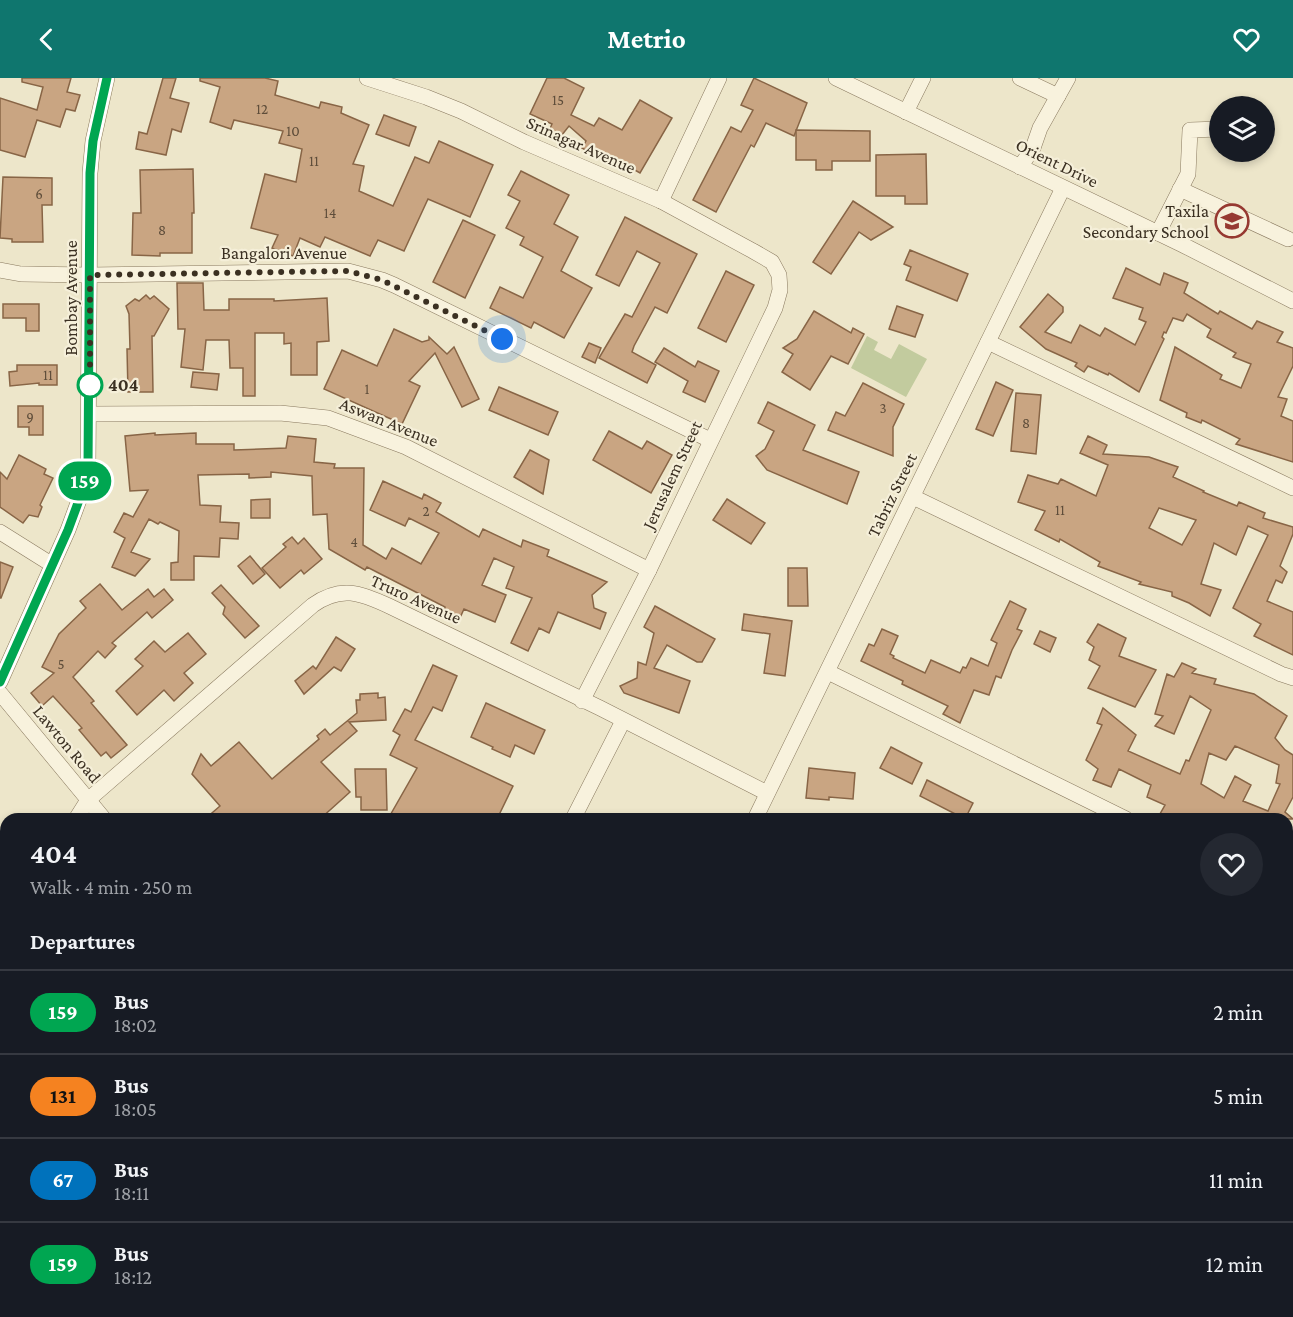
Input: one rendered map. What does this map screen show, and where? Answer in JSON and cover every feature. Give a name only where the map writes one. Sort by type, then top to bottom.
[{"type":"street","name":"Bombay Avenue","points":[[0,682],[68,530],[88,468],[90,173],[93,141],[107,78]]},
{"type":"street","name":"Srinagar Avenue","points":[[368,78],[461,111],[524,142],[661,201],[772,262]]},
{"type":"street","points":[[661,201],[719,78]]},
{"type":"street","name":"Orient Drive","points":[[836,78],[1158,233],[1293,301]]},
{"type":"street","points":[[906,112],[923,78]]},
{"type":"street","points":[[1020,78],[1058,96]]},
{"type":"street","points":[[1020,167],[1033,148],[1040,128],[1068,78]]},
{"type":"street","points":[[1158,233],[1188,174],[1190,130],[1209,129]]},
{"type":"street","name":"Tabriz Street","points":[[758,813],[1064,188]]},
{"type":"street","points":[[1180,189],[1288,239]]},
{"type":"street","name":"Jerusalem Street","points":[[582,700],[649,570],[775,308],[780,280],[772,262]]},
{"type":"street","name":"Bangalori Avenue","points":[[0,270],[21,274],[90,275],[323,271],[348,271],[363,274],[394,285],[710,440]]},
{"type":"street","points":[[988,342],[1293,488]]},
{"type":"street","name":"Aswan Avenue","points":[[90,414],[280,414],[328,418],[406,447],[649,570]]},
{"type":"street","points":[[913,497],[1281,675],[1293,678]]},
{"type":"street","points":[[0,532],[51,564]]},
{"type":"street","name":"Truro Avenue","points":[[80,813],[88,800],[327,595],[360,593],[420,620],[767,793]]},
{"type":"street","points":[[828,672],[1113,813]]},
{"type":"street","name":"Lawton Road","points":[[0,693],[99,813]]},
{"type":"street","points":[[576,813],[623,721]]},
{"type":"green space","points":[[867,336],[878,342],[874,350],[891,359],[899,344],[927,359],[906,397],[851,368]]},
{"type":"building","points":[[22,78],[71,78],[67,92],[80,95],[75,111],[66,109],[60,127],[37,120],[25,157],[0,150],[0,98],[37,110],[43,87],[22,82]]},
{"type":"building","points":[[163,78],[176,78],[170,98],[189,103],[181,132],[172,129],[166,155],[136,149],[139,132],[147,134]]},
{"type":"building","points":[[200,78],[265,78],[278,81],[275,95],[319,108],[321,102],[342,107],[341,113],[369,125],[353,164],[364,166],[359,191],[393,206],[415,157],[429,163],[439,141],[493,165],[470,217],[428,199],[404,251],[378,240],[370,256],[325,237],[320,247],[300,238],[293,256],[272,248],[278,235],[251,228],[265,174],[296,182],[302,149],[279,143],[283,131],[234,120],[231,129],[210,122],[220,87],[200,81]]},
{"type":"building","points":[[547,78],[564,78],[584,88],[571,115],[594,126],[599,118],[622,130],[640,100],[672,118],[640,173],[610,156],[606,162],[582,148],[586,141],[569,126],[561,136],[549,131],[552,124],[530,114]]},
{"type":"building","points":[[754,78],[807,103],[794,136],[766,123],[754,147],[751,145],[716,212],[693,200],[731,127],[741,132],[753,110],[741,105]]},
{"type":"building","points":[[384,115],[416,127],[409,146],[376,134]]},
{"type":"building","points":[[796,130],[870,131],[870,161],[832,161],[832,170],[816,170],[816,160],[796,160]]},
{"type":"building","points":[[926,154],[927,204],[905,204],[905,196],[876,196],[876,155]]},
{"type":"building","points":[[193,169],[192,253],[160,253],[160,256],[132,255],[133,213],[141,213],[140,170]]},
{"type":"building","points":[[521,171],[569,195],[554,224],[578,237],[561,271],[592,288],[564,338],[534,322],[531,328],[490,308],[500,287],[523,298],[543,257],[520,245],[524,237],[506,228],[520,201],[508,195]]},
{"type":"building","points":[[3,177],[52,178],[52,205],[42,205],[43,242],[12,242],[12,239],[0,238]]},
{"type":"building","points":[[853,201],[893,227],[871,240],[859,232],[831,274],[813,262]]},
{"type":"building","points":[[625,217],[697,254],[667,313],[655,307],[634,346],[632,352],[656,365],[647,383],[599,358],[625,314],[632,317],[660,263],[637,251],[619,286],[596,275]]},
{"type":"building","points":[[463,220],[495,235],[465,298],[433,282]]},
{"type":"building","points":[[910,250],[968,274],[957,301],[906,280],[911,267],[904,264]]},
{"type":"building","points":[[1126,268],[1160,285],[1164,273],[1188,283],[1184,293],[1218,314],[1220,311],[1252,329],[1257,321],[1283,332],[1277,342],[1293,348],[1293,366],[1278,397],[1287,399],[1281,416],[1293,421],[1293,462],[1236,444],[1240,439],[1202,420],[1201,423],[1186,417],[1187,413],[1160,400],[1175,347],[1222,375],[1220,379],[1241,388],[1251,364],[1233,357],[1236,353],[1207,337],[1211,329],[1187,314],[1183,321],[1173,318],[1166,333],[1164,332],[1162,337],[1164,339],[1139,392],[1109,373],[1108,375],[1088,366],[1084,372],[1075,366],[1077,363],[1046,349],[1020,327],[1048,294],[1063,307],[1063,312],[1045,332],[1071,343],[1080,325],[1100,336],[1105,328],[1135,345],[1146,322],[1139,319],[1143,308],[1113,298]]},
{"type":"building","points":[[726,271],[754,285],[726,342],[698,328]]},
{"type":"building","points":[[177,283],[203,283],[204,310],[229,310],[229,299],[274,299],[274,301],[327,298],[329,341],[317,342],[317,375],[291,375],[291,343],[284,344],[284,333],[255,333],[255,396],[243,396],[243,368],[230,368],[229,340],[206,340],[203,370],[181,367],[185,329],[178,329]]},
{"type":"building","points":[[146,295],[150,299],[154,296],[169,309],[152,336],[153,392],[128,392],[127,349],[130,349],[129,314],[126,306],[135,299],[139,301]]},
{"type":"building","points":[[3,304],[39,304],[39,331],[26,331],[26,318],[3,318]]},
{"type":"building","points":[[897,306],[923,315],[915,337],[889,329]]},
{"type":"building","points":[[814,311],[851,333],[853,328],[864,334],[848,364],[831,356],[810,390],[782,372],[793,354],[783,348],[797,339]]},
{"type":"building","points":[[394,329],[422,342],[429,340],[429,337],[447,354],[454,347],[479,399],[462,407],[435,353],[409,381],[420,386],[402,424],[324,389],[342,350],[377,366]]},
{"type":"building","points":[[589,343],[601,348],[595,363],[582,357]]},
{"type":"building","points":[[664,348],[695,367],[698,361],[719,371],[705,402],[683,392],[688,381],[655,362]]},
{"type":"building","points":[[17,365],[57,365],[57,385],[39,385],[39,383],[10,386],[9,372],[17,371]]},
{"type":"building","points":[[193,372],[219,374],[217,390],[191,387]]},
{"type":"building","points":[[996,382],[1013,390],[993,436],[976,429]]},
{"type":"building","points":[[863,383],[904,404],[893,427],[893,456],[828,430],[836,412],[845,416]]},
{"type":"building","points":[[499,387],[558,412],[548,435],[489,410]]},
{"type":"building","points":[[1016,393],[1041,395],[1036,454],[1011,451]]},
{"type":"building","points":[[768,402],[815,425],[803,450],[859,472],[847,504],[767,470],[756,456],[765,449],[774,431],[758,423]]},
{"type":"building","points":[[18,406],[43,406],[43,435],[29,435],[29,427],[18,427]]},
{"type":"building","points":[[609,431],[642,449],[647,441],[672,455],[651,493],[593,460]]},
{"type":"building","points":[[155,433],[155,435],[196,433],[196,444],[234,444],[234,450],[286,448],[288,436],[316,439],[314,462],[335,464],[334,468],[364,468],[363,545],[386,559],[392,548],[421,564],[439,533],[409,518],[405,526],[370,510],[383,481],[422,499],[424,494],[441,503],[436,512],[479,537],[483,529],[521,547],[523,540],[549,550],[547,556],[607,582],[592,595],[594,608],[606,613],[600,629],[558,612],[549,633],[539,628],[528,651],[511,643],[532,598],[506,588],[514,567],[494,558],[482,585],[506,595],[495,622],[464,609],[459,620],[445,613],[445,607],[367,567],[365,570],[329,549],[327,514],[313,515],[312,476],[271,472],[271,477],[249,478],[249,474],[198,475],[200,505],[221,506],[220,522],[239,523],[238,539],[220,538],[219,557],[194,556],[194,580],[171,580],[171,563],[178,562],[179,531],[149,519],[131,552],[150,559],[135,576],[112,567],[125,538],[114,532],[124,513],[133,517],[148,490],[130,491],[125,436]]},
{"type":"building","points":[[1088,436],[1107,445],[1103,454],[1149,457],[1178,467],[1173,477],[1237,506],[1239,502],[1265,513],[1263,518],[1293,527],[1293,534],[1280,566],[1287,572],[1282,583],[1276,580],[1267,601],[1293,612],[1293,655],[1254,636],[1261,624],[1233,608],[1268,535],[1248,526],[1236,555],[1214,543],[1201,584],[1221,590],[1210,616],[1172,596],[1172,592],[1139,584],[1141,582],[1098,566],[1100,562],[1060,539],[1059,542],[1035,530],[1045,511],[1018,502],[1028,475],[1058,484],[1061,479],[1096,496],[1108,465],[1080,453]],"holes":[[[1159,508],[1196,520],[1182,545],[1149,528]]]},
{"type":"building","points":[[530,450],[549,460],[543,494],[514,477]]},
{"type":"building","points":[[19,455],[46,469],[44,474],[53,478],[40,505],[42,507],[38,517],[29,515],[23,523],[0,507],[0,472],[7,479]]},
{"type":"building","points":[[270,499],[270,518],[251,518],[251,500]]},
{"type":"building","points":[[727,499],[765,523],[751,544],[713,520]]},
{"type":"building","points":[[292,537],[298,544],[304,538],[322,559],[304,574],[301,570],[280,588],[262,568],[286,547],[283,544]]},
{"type":"building","points":[[250,556],[265,574],[253,584],[238,566]]},
{"type":"building","points":[[0,562],[13,567],[1,598],[0,598]]},
{"type":"building","points":[[788,568],[807,568],[808,606],[788,606]]},
{"type":"building","points":[[100,584],[122,610],[148,589],[154,597],[164,589],[173,600],[152,618],[147,612],[112,643],[116,646],[105,658],[98,651],[73,677],[94,701],[91,703],[127,745],[111,758],[106,752],[101,756],[79,730],[82,728],[53,696],[42,706],[31,693],[54,673],[42,667],[59,634],[86,608],[80,601]]},
{"type":"building","points":[[221,585],[259,626],[245,638],[223,614],[225,607],[212,593]]},
{"type":"building","points":[[1010,601],[1026,609],[1017,629],[1022,631],[1001,678],[996,676],[989,695],[974,690],[960,723],[943,714],[948,706],[861,661],[869,644],[874,646],[882,629],[898,636],[890,654],[894,656],[893,658],[925,673],[931,660],[960,673],[963,667],[966,668],[971,658],[988,666],[997,643],[991,640]]},
{"type":"building","points":[[655,606],[715,639],[702,662],[697,662],[667,645],[654,668],[690,681],[679,713],[624,693],[620,686],[637,678],[638,662],[646,665],[654,633],[644,627]]},
{"type":"building","points":[[744,614],[792,621],[785,676],[764,673],[770,634],[742,630]]},
{"type":"building","points":[[1098,624],[1126,638],[1119,656],[1156,670],[1135,707],[1088,688],[1100,666],[1089,660],[1094,647],[1087,642]]},
{"type":"building","points":[[1040,631],[1056,638],[1050,652],[1034,644]]},
{"type":"building","points":[[188,633],[206,654],[184,673],[193,683],[174,701],[164,690],[137,715],[116,691],[143,666],[135,659],[154,641],[165,652]]},
{"type":"building","points":[[336,637],[355,649],[341,671],[334,667],[304,694],[295,681],[313,666],[316,669]]},
{"type":"building","points":[[1182,663],[1196,669],[1192,673],[1216,679],[1214,684],[1254,694],[1287,716],[1275,738],[1285,750],[1293,755],[1293,797],[1286,813],[1161,813],[1165,805],[1147,797],[1151,785],[1119,769],[1111,787],[1093,780],[1098,769],[1086,760],[1102,725],[1097,723],[1103,708],[1136,735],[1128,751],[1180,774],[1186,760],[1189,761],[1211,710],[1190,696],[1174,734],[1155,726],[1163,716],[1155,714],[1167,674],[1174,677]],"holes":[[[1235,746],[1279,765],[1276,783],[1280,784],[1268,811],[1243,801],[1251,785],[1235,776],[1224,798],[1201,784],[1209,753],[1226,760]]]},
{"type":"building","points":[[433,665],[457,676],[442,711],[433,707],[415,740],[513,786],[500,813],[391,813],[417,768],[390,755],[400,735],[393,731],[405,709],[411,712]]},
{"type":"building","points":[[378,693],[378,698],[385,697],[386,720],[349,722],[357,731],[321,762],[350,792],[327,813],[212,813],[220,806],[192,774],[201,754],[211,766],[239,742],[272,779],[319,739],[317,736],[325,729],[330,735],[357,713],[356,700],[360,700],[360,694]]},
{"type":"building","points":[[486,703],[545,730],[534,754],[515,745],[510,757],[471,737]]},
{"type":"building","points":[[891,747],[922,763],[912,784],[880,768]]},
{"type":"building","points":[[809,768],[855,773],[853,799],[806,798]]},
{"type":"building","points":[[355,769],[386,769],[387,810],[361,810],[361,797],[356,797]]},
{"type":"building","points":[[927,780],[973,803],[968,813],[953,813],[920,796]]},
{"type":"bus line","name":"159","points":[[0,682],[68,530],[88,468],[90,173],[93,141],[102,92],[107,78]]},
{"type":"place","name":"Taxila Secondary School","points":[[1232,221]]},
{"type":"place","name":"404","points":[[90,385]]},
{"type":"route","points":[[90,385],[90,391],[90,275],[348,271],[394,285],[502,339]]}]
